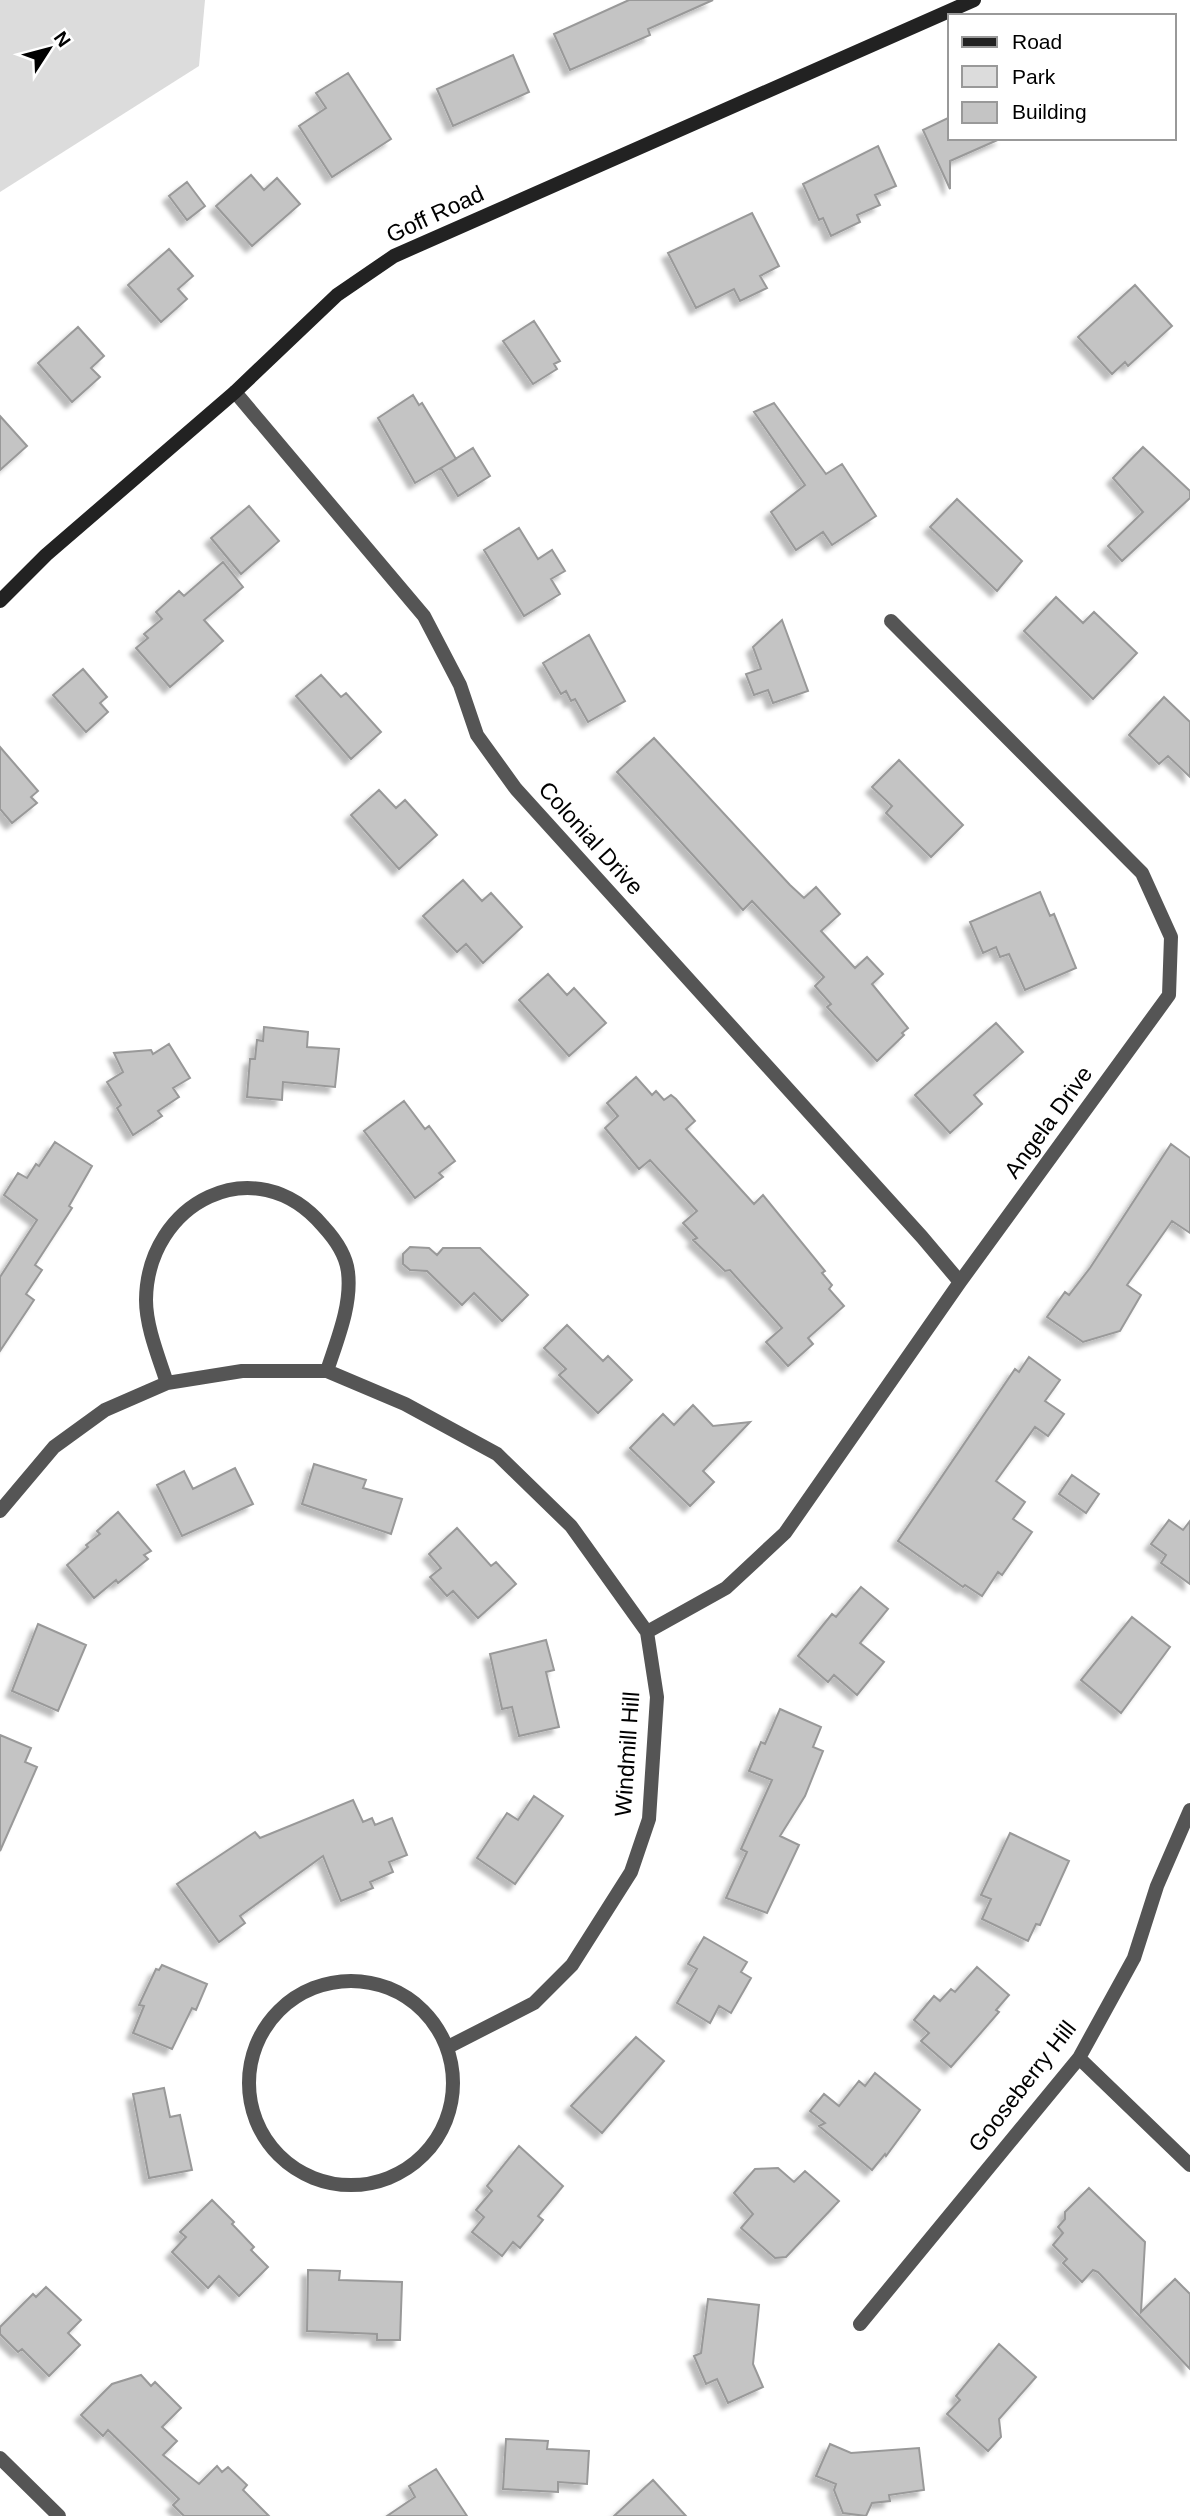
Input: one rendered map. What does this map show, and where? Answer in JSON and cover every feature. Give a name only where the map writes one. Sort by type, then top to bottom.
[{"type":"street","name":"Goff Road","points":[[0,601],[46,555],[235,392],[337,295],[394,256],[974,0]]},
{"type":"street","name":"Colonial Drive","points":[[235,392],[424,616],[460,685],[477,735],[516,789],[960,1282]]},
{"type":"street","name":"Angela Drive","points":[[647,1632],[726,1588],[785,1533],[960,1282],[1169,995],[1171,937],[1142,873],[891,621]]},
{"type":"street","points":[[167,1383],[146,1302],[150,1273],[164,1238],[188,1207],[218,1191],[244,1186],[284,1195],[313,1214],[338,1243],[348,1271],[347,1302],[327,1371]]},
{"type":"street","name":"Windmill Hill","points":[[0,1511],[54,1447],[105,1410],[167,1383],[242,1371],[327,1371],[405,1404],[497,1454],[571,1526],[647,1632],[657,1697],[649,1819],[631,1872],[572,1965],[534,2003],[448,2047]]},
{"type":"street","name":"Gooseberry Hill","points":[[860,2324],[1079,2058],[1134,1958],[1157,1885],[1190,1810]]},
{"type":"street","points":[[337,1981],[383,1985],[422,2008],[448,2047],[454,2092],[440,2136],[408,2170],[365,2186],[319,2181],[279,2157],[254,2119],[248,2073],[262,2029],[294,1996],[337,1981]]},
{"type":"street","points":[[1079,2058],[1190,2165]]},
{"type":"street","points":[[0,2458],[59,2516]]},
{"type":"green space","points":[[0,0],[205,0],[199,66],[0,192]]},
{"type":"building","points":[[629,0],[713,0],[648,29],[650,35],[570,70],[554,34]]},
{"type":"building","points":[[513,55],[529,92],[453,126],[437,89]]},
{"type":"building","points":[[348,73],[391,139],[332,177],[299,126],[326,108],[316,93]]},
{"type":"building","points":[[948,118],[948,140],[997,140],[950,161],[950,189],[923,130]]},
{"type":"building","points":[[878,146],[896,186],[875,195],[880,205],[857,215],[860,222],[831,236],[823,218],[819,220],[803,184]]},
{"type":"building","points":[[251,175],[264,190],[277,178],[300,204],[252,246],[216,206]]},
{"type":"building","points":[[187,182],[205,206],[187,220],[169,196]]},
{"type":"building","points":[[752,213],[779,266],[760,276],[767,288],[740,301],[734,289],[696,308],[668,253]]},
{"type":"building","points":[[169,249],[193,276],[178,289],[187,299],[161,322],[128,285]]},
{"type":"building","points":[[1135,285],[1172,326],[1128,366],[1125,362],[1112,374],[1078,337]]},
{"type":"building","points":[[534,321],[560,361],[554,364],[557,369],[533,384],[503,341]]},
{"type":"building","points":[[78,327],[104,356],[91,368],[100,377],[72,402],[38,363]]},
{"type":"building","points":[[413,395],[419,405],[422,403],[456,459],[415,483],[378,418]]},
{"type":"building","points":[[774,403],[826,474],[842,464],[876,516],[832,545],[823,532],[796,550],[771,512],[805,485],[754,412]]},
{"type":"building","points":[[0,416],[27,446],[0,470]]},
{"type":"building","points":[[1143,447],[1190,491],[1190,498],[1122,561],[1108,546],[1143,512],[1113,478]]},
{"type":"building","points":[[473,448],[490,476],[458,496],[441,468]]},
{"type":"building","points":[[957,499],[1022,561],[997,591],[930,527]]},
{"type":"building","points":[[249,506],[279,541],[241,574],[211,538]]},
{"type":"building","points":[[519,528],[538,559],[552,550],[565,571],[551,579],[560,594],[524,616],[484,550]]},
{"type":"building","points":[[223,562],[243,587],[204,620],[223,641],[170,687],[136,648],[148,638],[144,634],[162,619],[156,612],[179,591],[184,596]]},
{"type":"building","points":[[1056,597],[1083,623],[1094,612],[1137,653],[1093,699],[1024,631]]},
{"type":"building","points":[[782,620],[808,691],[773,703],[768,690],[754,695],[746,674],[761,669],[753,647]]},
{"type":"building","points":[[589,635],[625,701],[588,722],[575,699],[571,701],[566,691],[561,694],[543,663]]},
{"type":"building","points":[[83,669],[107,697],[100,703],[108,712],[86,732],[53,695]]},
{"type":"building","points":[[321,675],[341,697],[346,693],[381,732],[351,759],[296,696]]},
{"type":"building","points":[[1164,697],[1190,722],[1190,777],[1168,756],[1159,764],[1129,735]]},
{"type":"building","points":[[654,738],[790,885],[804,898],[816,887],[840,914],[821,931],[855,968],[867,957],[883,974],[872,984],[908,1028],[877,1061],[827,1007],[831,1004],[815,986],[824,977],[752,901],[743,910],[617,772]]},
{"type":"building","points":[[0,747],[38,791],[31,797],[37,803],[12,823],[0,809]]},
{"type":"building","points":[[899,760],[963,825],[931,857],[886,813],[892,806],[872,787]]},
{"type":"building","points":[[379,790],[396,808],[405,800],[437,835],[399,869],[351,815]]},
{"type":"building","points":[[463,880],[482,901],[491,893],[522,927],[483,963],[466,944],[457,952],[423,916]]},
{"type":"building","points":[[1040,892],[1050,916],[1054,914],[1076,968],[1025,990],[1009,954],[1000,957],[996,947],[983,953],[970,922]]},
{"type":"building","points":[[548,974],[567,995],[574,988],[606,1023],[569,1056],[519,1000]]},
{"type":"building","points":[[996,1023],[1023,1052],[974,1095],[982,1104],[950,1133],[915,1095]]},
{"type":"building","points":[[264,1027],[308,1032],[307,1047],[339,1049],[335,1087],[283,1082],[282,1100],[247,1097],[250,1059],[255,1059],[257,1040],[263,1041]]},
{"type":"building","points":[[169,1044],[190,1078],[173,1088],[179,1097],[158,1111],[162,1116],[133,1135],[117,1108],[121,1105],[107,1082],[123,1072],[114,1053],[151,1050],[153,1054]]},
{"type":"building","points":[[636,1077],[652,1095],[656,1091],[664,1100],[671,1095],[676,1099],[695,1121],[686,1129],[754,1204],[763,1195],[825,1271],[822,1273],[832,1285],[829,1289],[844,1306],[808,1338],[813,1344],[788,1366],[766,1342],[782,1328],[730,1270],[725,1271],[693,1240],[697,1238],[683,1223],[697,1211],[650,1160],[639,1169],[605,1128],[618,1116],[607,1103]]},
{"type":"building","points":[[404,1101],[425,1129],[429,1126],[455,1161],[439,1173],[443,1177],[415,1198],[364,1131]]},
{"type":"building","points":[[55,1142],[92,1166],[69,1206],[72,1208],[35,1265],[42,1270],[26,1294],[34,1300],[0,1351],[0,1277],[37,1220],[4,1195],[18,1173],[27,1178],[36,1164],[39,1166]]},
{"type":"building","points":[[1171,1144],[1190,1158],[1190,1233],[1172,1221],[1127,1285],[1141,1295],[1120,1331],[1083,1342],[1047,1317],[1065,1292],[1069,1295],[1090,1268]]},
{"type":"building","points":[[410,1247],[429,1248],[437,1255],[443,1248],[480,1248],[528,1295],[502,1321],[474,1293],[462,1305],[427,1271],[410,1270],[403,1264],[403,1254]]},
{"type":"building","points":[[567,1325],[603,1361],[608,1356],[632,1380],[598,1413],[559,1375],[566,1369],[544,1348]]},
{"type":"building","points":[[1029,1357],[1060,1380],[1045,1401],[1064,1414],[1048,1436],[1035,1427],[996,1481],[1025,1502],[1013,1519],[1032,1532],[1002,1575],[998,1572],[982,1596],[965,1585],[963,1587],[898,1541],[1015,1369],[1019,1372]]},
{"type":"building","points":[[693,1405],[713,1426],[750,1422],[703,1471],[714,1482],[690,1506],[630,1448],[663,1414],[674,1425]]},
{"type":"building","points":[[314,1464],[366,1480],[363,1488],[402,1499],[391,1534],[302,1504]]},
{"type":"building","points":[[235,1468],[253,1504],[182,1536],[157,1485],[184,1471],[193,1489]]},
{"type":"building","points":[[1072,1475],[1099,1494],[1086,1513],[1059,1494]]},
{"type":"building","points":[[118,1512],[151,1551],[144,1555],[148,1559],[94,1598],[67,1565],[88,1547],[86,1545],[100,1534],[97,1531]]},
{"type":"building","points":[[1169,1520],[1183,1530],[1190,1521],[1190,1584],[1161,1563],[1166,1555],[1151,1544]]},
{"type":"building","points":[[457,1528],[491,1566],[496,1562],[516,1584],[478,1618],[453,1591],[447,1596],[430,1577],[441,1568],[429,1554]]},
{"type":"building","points":[[861,1587],[888,1609],[860,1643],[884,1662],[857,1695],[834,1675],[828,1682],[798,1656],[832,1614],[836,1617]]},
{"type":"building","points":[[1132,1617],[1170,1647],[1121,1713],[1081,1680]]},
{"type":"building","points":[[38,1624],[86,1645],[58,1711],[12,1691]]},
{"type":"building","points":[[546,1640],[554,1670],[546,1672],[559,1727],[519,1736],[512,1707],[502,1709],[490,1654]]},
{"type":"building","points":[[780,1709],[821,1727],[813,1747],[823,1751],[805,1796],[780,1836],[799,1845],[767,1913],[726,1898],[747,1852],[741,1849],[772,1780],[749,1771],[761,1742],[765,1744]]},
{"type":"building","points":[[0,1735],[31,1748],[25,1762],[37,1767],[0,1851]]},
{"type":"building","points":[[534,1796],[563,1816],[515,1884],[477,1858],[507,1813],[518,1820]]},
{"type":"building","points":[[353,1800],[363,1822],[372,1818],[375,1825],[392,1818],[407,1855],[389,1862],[393,1872],[370,1882],[373,1888],[341,1901],[323,1856],[240,1916],[245,1923],[219,1942],[177,1884],[255,1832],[260,1838]]},
{"type":"building","points":[[1010,1833],[1069,1861],[1040,1925],[1036,1924],[1028,1941],[982,1919],[991,1899],[981,1895]]},
{"type":"building","points":[[704,1937],[747,1962],[741,1972],[751,1978],[731,2013],[719,2006],[710,2023],[677,2003],[697,1969],[688,1964]]},
{"type":"building","points":[[162,1965],[207,1984],[196,2010],[192,2008],[172,2049],[133,2033],[144,2006],[139,2005],[156,1969],[159,1970]]},
{"type":"building","points":[[977,1967],[1009,1995],[996,2010],[999,2012],[951,2067],[921,2041],[929,2033],[914,2020],[934,1996],[940,2001],[951,1989],[955,1992]]},
{"type":"building","points":[[636,2037],[664,2061],[602,2133],[571,2106]]},
{"type":"building","points":[[875,2073],[920,2110],[886,2156],[885,2154],[872,2170],[819,2126],[825,2123],[810,2111],[824,2094],[839,2106],[859,2081],[865,2086]]},
{"type":"building","points":[[164,2088],[170,2117],[180,2115],[192,2170],[149,2178],[133,2094]]},
{"type":"building","points":[[519,2146],[563,2186],[538,2216],[543,2220],[520,2248],[513,2242],[502,2256],[472,2232],[484,2217],[476,2210],[492,2191],[487,2186]]},
{"type":"building","points":[[778,2168],[794,2182],[805,2171],[839,2201],[786,2257],[775,2258],[741,2228],[753,2214],[734,2193],[755,2169]]},
{"type":"building","points":[[1089,2188],[1145,2242],[1141,2312],[1175,2279],[1190,2294],[1190,2369],[1098,2272],[1093,2270],[1082,2282],[1063,2263],[1067,2259],[1053,2245],[1063,2233],[1058,2227],[1065,2219],[1065,2212]]},
{"type":"building","points":[[212,2200],[234,2222],[232,2224],[254,2247],[251,2250],[268,2267],[239,2296],[219,2276],[208,2288],[172,2252],[186,2237],[180,2232]]},
{"type":"building","points":[[308,2270],[340,2271],[339,2280],[402,2282],[400,2340],[377,2340],[377,2334],[307,2331]]},
{"type":"building","points":[[46,2287],[81,2320],[68,2333],[80,2345],[49,2376],[22,2349],[18,2352],[0,2334],[0,2327],[33,2294],[36,2297]]},
{"type":"building","points":[[708,2299],[759,2305],[753,2364],[763,2387],[728,2403],[717,2379],[706,2384],[694,2356],[701,2353]]},
{"type":"building","points":[[999,2344],[1036,2377],[999,2419],[1001,2437],[988,2451],[947,2414],[960,2400],[956,2396]]},
{"type":"building","points":[[141,2375],[151,2386],[155,2382],[181,2408],[162,2427],[177,2441],[163,2455],[199,2484],[217,2466],[222,2472],[228,2467],[247,2485],[243,2490],[269,2516],[184,2516],[173,2505],[179,2499],[108,2430],[103,2436],[81,2415],[112,2384]]},
{"type":"building","points":[[506,2439],[548,2441],[547,2449],[589,2451],[587,2484],[558,2482],[558,2492],[503,2489]]},
{"type":"building","points":[[830,2444],[851,2453],[919,2448],[924,2490],[889,2495],[890,2501],[872,2503],[866,2516],[843,2513],[834,2490],[836,2484],[816,2476]]},
{"type":"building","points":[[436,2469],[467,2516],[387,2516],[415,2497],[409,2486]]},
{"type":"building","points":[[653,2480],[686,2516],[614,2516]]}]
